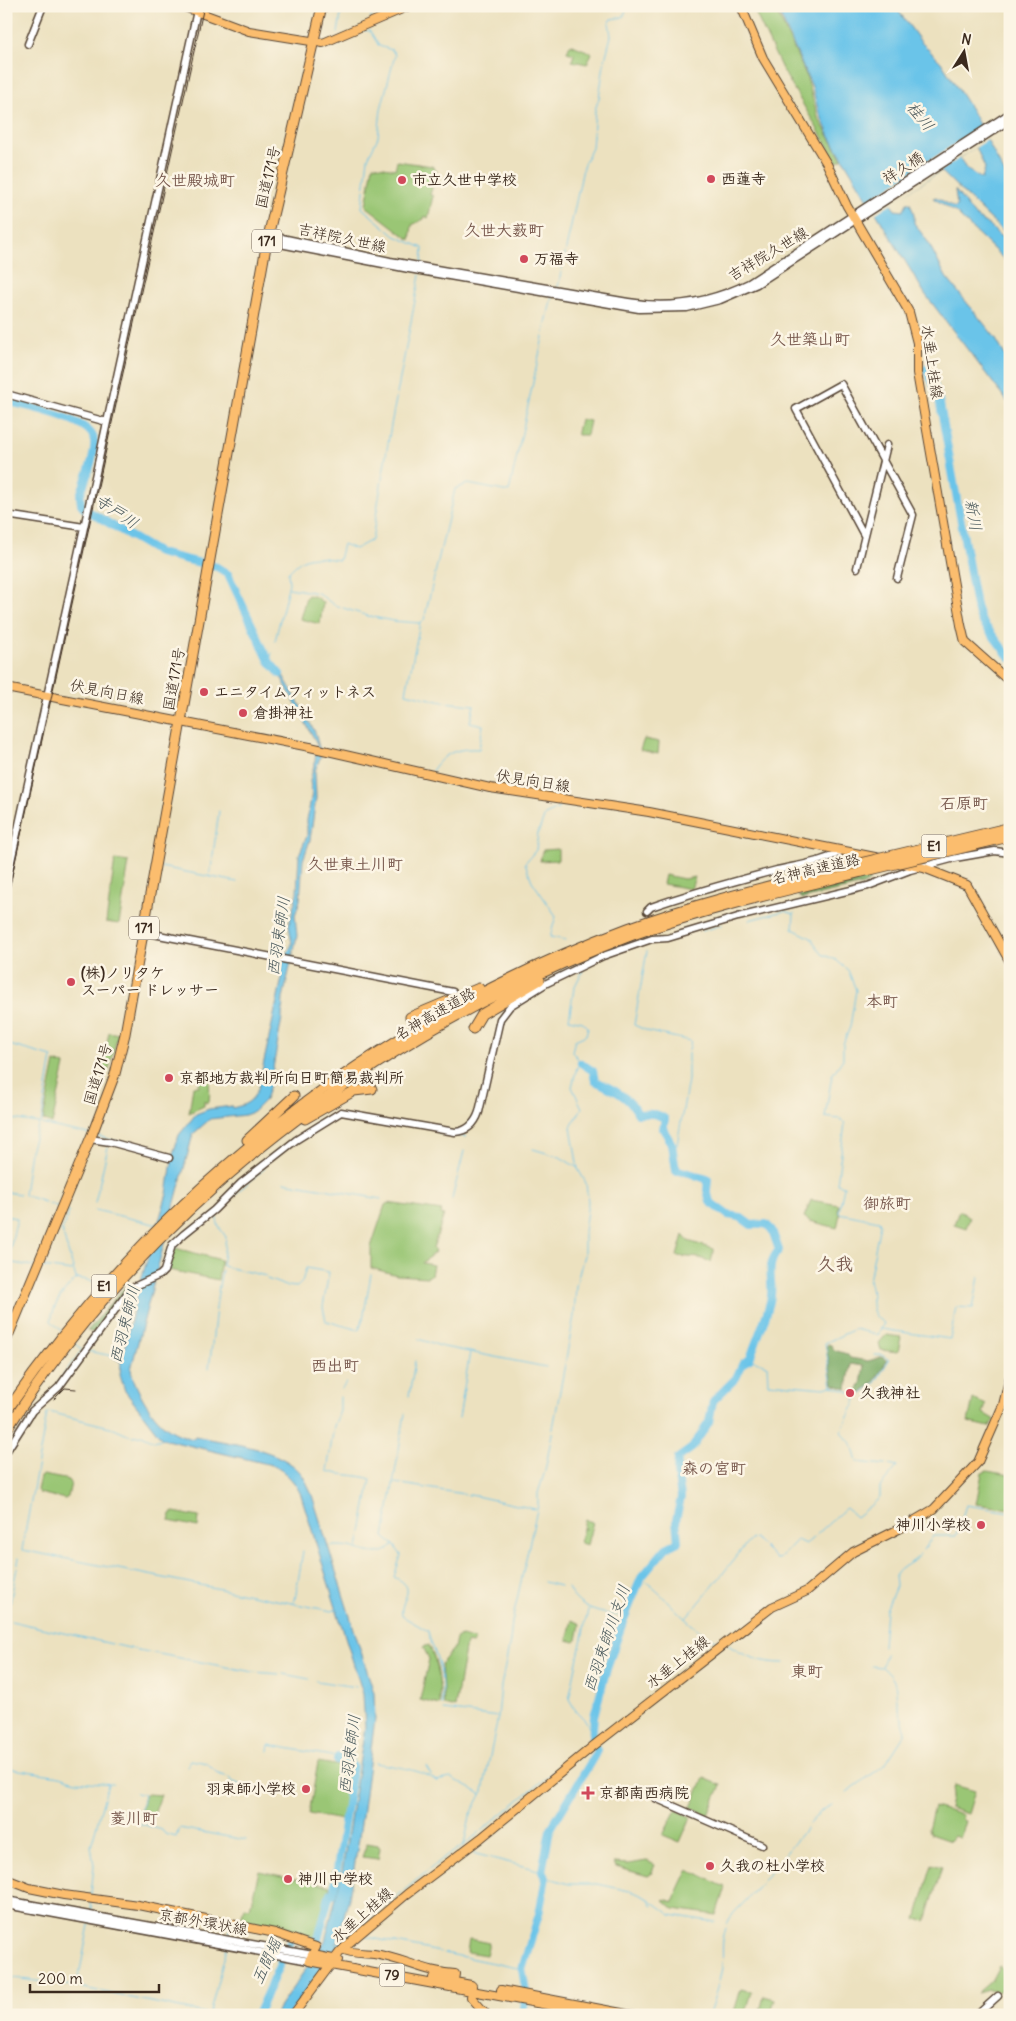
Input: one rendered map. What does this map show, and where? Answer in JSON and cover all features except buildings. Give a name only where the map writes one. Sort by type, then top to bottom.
[{"type":"highway","name":"国道171号","points":[[6,1341],[38,1267],[115,1074],[143,932],[268,238],[322,6]]},
{"type":"highway","name":"名神高速道路","points":[[227,1167],[382,1060],[584,946],[734,899],[1009,832]]},
{"type":"highway","name":"名神高速道路","points":[[6,1431],[82,1327],[227,1167],[258,1138],[363,1061],[419,1026],[658,922]]},
{"type":"highway","points":[[410,1017],[516,983]]},
{"type":"highway","points":[[472,1029],[482,1014],[516,983]]},
{"type":"highway","points":[[297,1120],[307,1119],[354,1091],[372,1089]]},
{"type":"highway","points":[[227,1167],[294,1096]]},
{"type":"highway","name":"E1","points":[[9,1408],[74,1321],[138,1248],[184,1202],[227,1167]]},
{"type":"main road","points":[[182,6],[197,9],[249,31],[324,43],[408,6]]},
{"type":"main road","name":"水垂上桂線","points":[[741,6],[763,58],[827,164],[854,218],[893,281],[909,312],[915,329],[917,373],[960,625],[966,642],[1010,682]]},
{"type":"main road","name":"伏見向日線","points":[[6,688],[181,720],[327,750],[490,788],[648,812],[843,850],[924,868],[967,885],[980,905],[1010,962]]},
{"type":"main road","name":"水垂上桂線","points":[[293,2015],[331,1962],[343,1949],[403,1897],[468,1847],[594,1744],[724,1643],[778,1604],[807,1591],[853,1552],[905,1526],[939,1504],[978,1462],[1000,1414],[1010,1376]]},
{"type":"main road","points":[[6,1879],[29,1888],[138,1905],[292,1937],[316,1947],[311,1958]]},
{"type":"main road","points":[[343,1949],[348,1952],[381,1955],[432,1971],[454,1981]]},
{"type":"main road","name":"京都外環状線","points":[[311,1958],[454,1981],[471,1987],[632,2015]]},
{"type":"main road","points":[[471,1987],[471,1998],[487,2015]]},
{"type":"main road","name":"京都外環状線","points":[[525,1997],[602,2015]]},
{"type":"street","points":[[28,44],[43,6]]},
{"type":"street","points":[[6,884],[197,9]]},
{"type":"street","name":"祥久橋","points":[[862,213],[1010,113]]},
{"type":"street","name":"祥久橋","points":[[862,213],[1010,120]]},
{"type":"street","name":"吉祥院久世線","points":[[268,238],[275,243],[355,259],[639,309],[676,310],[757,284],[862,213]]},
{"type":"street","points":[[864,535],[796,409],[841,384],[913,515],[898,578]]},
{"type":"street","points":[[6,394],[107,422]]},
{"type":"street","points":[[857,568],[887,445]]},
{"type":"street","points":[[6,515],[84,527]]},
{"type":"street","points":[[647,911],[651,907],[700,890],[814,861],[837,854],[843,850]]},
{"type":"street","points":[[6,1452],[32,1411],[59,1387],[131,1288],[142,1281],[156,1277],[164,1271],[172,1246],[184,1234],[273,1158],[330,1117],[341,1112],[455,1132],[468,1129],[477,1119],[504,1012],[518,1000],[546,983],[603,956],[652,939],[668,938],[738,917],[868,886],[910,870],[924,868],[955,858],[988,852],[1010,854]]},
{"type":"street","points":[[143,932],[453,992]]},
{"type":"street","points":[[91,1136],[169,1158]]},
{"type":"street","points":[[655,1798],[762,1845]]},
{"type":"street","name":"京都外環状線","points":[[6,1900],[228,1943]]},
{"type":"street","name":"京都外環状線","points":[[6,1905],[311,1958]]},
{"type":"street","points":[[977,2015],[998,1996]]},
{"type":"green space","points":[[752,6],[774,6],[806,75],[818,117],[842,159],[837,162],[782,69]]},
{"type":"green space","points":[[570,44],[592,53],[587,64],[572,61],[574,54],[567,52]]},
{"type":"green space","points":[[397,161],[432,166],[437,171],[430,195],[433,196],[428,218],[425,216],[424,219],[412,225],[410,240],[366,206],[373,165],[395,169]]},
{"type":"green space","points":[[580,419],[590,421],[587,435],[578,435]]},
{"type":"green space","points":[[308,595],[316,597],[323,603],[320,624],[300,619]]},
{"type":"green space","points":[[644,739],[659,742],[658,754],[640,750]]},
{"type":"green space","points":[[558,849],[558,860],[540,861],[543,850]]},
{"type":"green space","points":[[115,860],[129,862],[119,924],[106,922]]},
{"type":"green space","points":[[665,875],[684,879],[695,877],[691,889],[663,884]]},
{"type":"green space","points":[[869,877],[869,882],[863,885],[802,899],[798,896]]},
{"type":"green space","points":[[109,1032],[118,1034],[109,1070],[102,1069]]},
{"type":"green space","points":[[55,1062],[65,1065],[52,1124],[43,1120]]},
{"type":"green space","points":[[200,1072],[210,1074],[209,1101],[206,1103],[204,1100],[204,1106],[189,1113],[193,1086],[199,1086]]},
{"type":"green space","points":[[811,1200],[839,1205],[838,1213],[840,1214],[837,1228],[810,1221],[804,1217]]},
{"type":"green space","points":[[388,1203],[442,1211],[441,1214],[444,1215],[433,1248],[435,1252],[422,1263],[433,1265],[431,1275],[427,1277],[397,1275],[371,1268],[371,1247],[385,1205]]},
{"type":"green space","points":[[959,1211],[970,1217],[966,1228],[954,1224]]},
{"type":"green space","points":[[683,1235],[688,1241],[714,1249],[711,1262],[700,1258],[677,1256]]},
{"type":"green space","points":[[175,1248],[221,1260],[218,1280],[169,1270]]},
{"type":"green space","points":[[127,1284],[125,1292],[94,1333],[87,1331]]},
{"type":"green space","points":[[886,1335],[901,1337],[898,1352],[881,1350],[879,1343]]},
{"type":"green space","points":[[828,1344],[834,1350],[847,1354],[850,1358],[868,1361],[882,1357],[887,1361],[874,1382],[857,1396],[855,1394],[861,1384],[864,1366],[851,1364],[847,1389],[833,1384],[826,1347]]},
{"type":"green space","points":[[973,1399],[986,1405],[983,1413],[995,1420],[989,1427],[968,1422]]},
{"type":"green space","points":[[987,1471],[1010,1475],[1010,1509],[976,1504],[982,1473]]},
{"type":"green space","points":[[43,1475],[69,1480],[71,1483],[68,1497],[65,1499],[39,1493],[37,1490],[40,1477]]},
{"type":"green space","points":[[174,1512],[199,1517],[198,1527],[169,1521],[171,1514]]},
{"type":"green space","points":[[585,1520],[593,1522],[587,1545],[580,1543]]},
{"type":"green space","points":[[572,1620],[580,1624],[575,1642],[567,1640]]},
{"type":"green space","points":[[462,1636],[475,1640],[472,1644],[466,1643],[455,1708],[444,1705],[441,1664],[454,1648],[456,1638]]},
{"type":"green space","points":[[429,1645],[438,1674],[440,1705],[420,1700],[429,1659],[423,1647]]},
{"type":"green space","points":[[318,1762],[351,1768],[342,1820],[309,1814]]},
{"type":"green space","points":[[704,1778],[721,1785],[708,1815],[691,1807]]},
{"type":"green space","points":[[954,1785],[975,1791],[968,1814],[949,1808]]},
{"type":"green space","points":[[147,1794],[161,1795],[152,1820],[140,1815],[144,1796]]},
{"type":"green space","points":[[934,1807],[963,1815],[962,1820],[965,1821],[960,1838],[954,1836],[950,1841],[930,1834],[928,1829]]},
{"type":"green space","points":[[676,1810],[691,1817],[680,1842],[663,1835]]},
{"type":"green space","points":[[367,1843],[378,1845],[380,1848],[378,1859],[362,1857]]},
{"type":"green space","points":[[647,1861],[655,1865],[648,1876],[616,1867],[614,1863],[628,1864]]},
{"type":"green space","points":[[932,1864],[942,1867],[926,1921],[916,1919]]},
{"type":"green space","points":[[688,1870],[725,1887],[716,1915],[674,1909],[664,1900],[673,1902]]},
{"type":"green space","points":[[259,1871],[330,1886],[315,1941],[290,1931],[241,1919],[244,1907],[250,1908]]},
{"type":"green space","points":[[469,1939],[489,1943],[486,1955],[467,1952]]},
{"type":"green space","points":[[999,1966],[1004,1969],[1008,1978],[999,1992],[988,1990],[977,1993],[991,1981]]},
{"type":"green space","points":[[741,1989],[752,1992],[745,2015],[733,2015]]},
{"type":"green space","points":[[764,1996],[775,1999],[770,2015],[759,2015]]},
{"type":"water","name":"桂川","points":[[776,6],[895,6],[921,42],[941,62],[972,111],[1010,184],[1010,265],[955,212],[933,198],[936,197],[955,208],[957,206],[955,190],[975,216],[990,226],[1000,236],[1008,239],[1008,236],[941,171],[890,203],[895,210],[903,211],[907,203],[910,203],[914,214],[914,223],[928,242],[946,277],[994,336],[1010,364],[1010,405],[925,294],[830,137],[818,110],[812,87]],"holes":[[[976,147],[985,168],[982,179],[966,169],[960,158]]]},
{"type":"water","points":[[273,667],[280,670],[315,732],[321,755],[315,771],[316,798],[310,840],[303,860],[300,900],[295,915],[297,936],[283,998],[282,1018],[270,1085],[265,1100],[253,1112],[245,1115],[210,1119],[193,1134],[131,1369],[139,1392],[154,1416],[172,1431],[193,1439],[195,1436],[263,1451],[287,1462],[302,1474],[311,1492],[374,1693],[375,1719],[359,1838],[349,1898],[336,1944],[355,1930],[356,1932],[337,1948],[288,2015],[274,2015],[325,1941],[342,1872],[365,1727],[363,1694],[301,1495],[293,1481],[285,1473],[272,1465],[162,1439],[125,1391],[120,1375],[121,1362],[113,1357],[113,1355],[122,1359],[138,1290],[167,1194],[173,1154],[179,1135],[196,1114],[209,1109],[241,1106],[251,1100],[256,1093],[282,978],[282,965],[292,944],[289,925],[297,893],[299,855],[307,836],[307,820],[312,793],[310,781],[317,744],[281,677]]},
{"type":"pier","points":[[982,126],[989,139],[875,214],[867,201]]},
{"type":"waterway","points":[[371,18],[374,6]]},
{"type":"waterway","points":[[377,15],[378,6]]},
{"type":"waterway","points":[[558,287],[584,164],[592,148],[595,110],[611,36],[609,22],[612,19],[623,17],[628,6]]},
{"type":"waterway","points":[[338,33],[341,14]]},
{"type":"waterway","points":[[362,30],[370,31],[379,46],[392,50],[395,55],[381,109],[378,137],[368,158],[362,208],[395,236],[423,248],[422,263]]},
{"type":"waterway","points":[[275,641],[289,583],[288,573],[306,559],[316,557],[339,560],[343,544],[355,549],[372,540],[391,425],[420,275]]},
{"type":"waterway","points":[[420,623],[424,620],[455,489],[468,484],[509,492],[552,296]]},
{"type":"waterway","name":"新川","points":[[926,369],[940,404],[976,606],[981,620],[1010,658]]},
{"type":"waterway","name":"寺戸川","points":[[6,401],[56,414],[82,426],[90,432],[94,440],[94,447],[90,468],[80,496],[81,504],[85,509],[159,553],[217,567],[228,574],[269,661],[280,674]]},
{"type":"waterway","points":[[289,588],[318,593],[334,605],[368,616],[393,621],[420,623],[406,693],[443,702],[474,705],[470,722],[483,725],[479,749],[464,749],[452,752],[441,759],[432,771]]},
{"type":"waterway","name":"西羽束師川","points":[[269,661],[272,653]]},
{"type":"waterway","points":[[543,792],[547,790],[554,795]]},
{"type":"waterway","points":[[559,802],[558,809],[545,815],[538,833],[536,850],[525,863],[532,881],[556,916],[550,937],[566,940]]},
{"type":"waterway","points":[[210,877],[219,811]]},
{"type":"waterway","points":[[161,867],[237,882]]},
{"type":"waterway","points":[[749,920],[784,911],[794,914]]},
{"type":"waterway","points":[[794,913],[793,929],[811,938],[822,954],[836,960],[848,970],[856,990],[850,1027],[843,1044],[843,1059],[832,1075],[825,1117],[839,1119],[845,1123],[837,1184],[844,1186],[839,1213],[879,1221],[880,1224],[869,1281],[873,1309],[878,1319],[884,1323],[878,1335],[855,1329],[825,1343],[832,1386]]},
{"type":"waterway","points":[[702,931],[722,925]]},
{"type":"waterway","points":[[647,951],[634,1025],[650,1032],[691,1041],[688,1054],[688,1080],[677,1145],[672,1145]]},
{"type":"waterway","points":[[356,1930],[441,1860],[464,1845],[470,1816],[483,1791],[498,1717],[501,1686],[512,1622],[538,1505],[538,1493],[545,1471],[574,1316],[576,1286],[584,1255],[584,1232],[588,1202],[586,1183],[578,1169],[571,1127],[582,1108],[572,1087],[577,1067],[581,1063],[572,1051],[575,1040],[586,1035],[588,1027],[583,1022],[569,1019],[574,988],[583,970]]},
{"type":"waterway","points":[[6,1044],[52,1057],[41,1124],[88,1134]]},
{"type":"waterway","name":"西羽束師川支川","points":[[523,2015],[526,1992],[522,1969],[539,1914],[546,1877],[542,1871],[550,1830],[597,1750],[592,1740],[594,1716],[607,1668],[641,1578],[666,1548],[678,1542],[676,1520],[681,1497],[677,1472],[678,1458],[692,1448],[709,1422],[713,1401],[736,1378],[743,1363],[750,1359],[770,1302],[771,1266],[779,1250],[772,1230],[766,1224],[751,1225],[740,1217],[728,1215],[710,1202],[707,1190],[708,1179],[676,1171],[672,1144],[663,1129],[665,1119],[656,1114],[638,1114],[625,1098],[614,1090],[595,1081],[593,1071],[581,1063]]},
{"type":"waterway","points":[[6,1118],[38,1123]]},
{"type":"waterway","points":[[363,1119],[373,1121]]},
{"type":"waterway","points":[[39,1123],[30,1151],[24,1195],[59,1207]]},
{"type":"waterway","points":[[439,1133],[466,1137]]},
{"type":"waterway","points":[[97,1136],[172,1156]]},
{"type":"waterway","points":[[95,1203],[108,1147]]},
{"type":"waterway","points":[[533,1149],[560,1157],[578,1168]]},
{"type":"waterway","points":[[452,1199],[464,1151]]},
{"type":"waterway","points":[[258,1174],[265,1168]]},
{"type":"waterway","points":[[228,1200],[256,1176]]},
{"type":"waterway","points":[[284,1182],[381,1199]]},
{"type":"waterway","points":[[6,1192],[20,1194]]},
{"type":"waterway","points":[[65,1210],[69,1212],[62,1231],[76,1278],[96,1282]]},
{"type":"waterway","points":[[95,1210],[158,1225]]},
{"type":"waterway","points":[[215,1213],[219,1227],[226,1237],[222,1266],[266,1276]]},
{"type":"waterway","points":[[6,1216],[16,1218],[6,1266]]},
{"type":"waterway","points":[[184,1238],[193,1231]]},
{"type":"waterway","points":[[173,1251],[178,1244]]},
{"type":"waterway","points":[[169,1270],[171,1257]]},
{"type":"waterway","points":[[6,1262],[33,1266]]},
{"type":"waterway","points":[[42,1267],[72,1271]]},
{"type":"waterway","points":[[267,1279],[286,1286],[297,1287],[302,1282],[306,1268],[329,1272],[323,1307],[326,1321],[359,1330],[363,1319],[371,1274]]},
{"type":"waterway","points":[[209,1368],[222,1270]]},
{"type":"waterway","points":[[881,1329],[950,1339],[956,1307],[973,1308],[979,1277]]},
{"type":"waterway","points":[[62,1331],[51,1321],[52,1314],[60,1298],[76,1279]]},
{"type":"waterway","points":[[418,1339],[444,1347],[546,1367]]},
{"type":"waterway","points":[[74,1343],[82,1350]]},
{"type":"waterway","points":[[58,1382],[81,1351]]},
{"type":"waterway","points":[[87,1351],[113,1356]]},
{"type":"waterway","points":[[459,1418],[470,1352]]},
{"type":"waterway","points":[[856,1398],[875,1383],[889,1360],[882,1355],[875,1355]]},
{"type":"waterway","points":[[750,1359],[767,1365],[768,1383],[824,1388],[832,1386],[852,1393],[856,1400],[841,1432],[852,1444],[857,1462],[885,1465]]},
{"type":"waterway","points":[[409,1396],[415,1361]]},
{"type":"waterway","points":[[342,1389],[346,1383]]},
{"type":"waterway","points":[[340,1397],[340,1411],[334,1426],[327,1471],[371,1479],[358,1548]]},
{"type":"waterway","points":[[49,1412],[114,1428],[132,1436],[142,1435],[154,1441],[161,1439]]},
{"type":"waterway","points":[[47,1413],[22,1550],[332,1611],[337,1609]]},
{"type":"waterway","points":[[332,1546],[380,1553],[394,1545],[384,1537],[405,1414]]},
{"type":"waterway","points":[[686,1618],[749,1540],[755,1538],[776,1559],[779,1559],[797,1540],[805,1544],[846,1508],[856,1517],[880,1498],[880,1487],[897,1467],[889,1465]]},
{"type":"waterway","points":[[395,1483],[476,1496],[535,1509]]},
{"type":"waterway","points":[[923,1550],[933,1536],[956,1536],[966,1505],[1010,1512]]},
{"type":"waterway","points":[[394,1545],[401,1555],[394,1577],[402,1581],[407,1590],[402,1616],[428,1631],[440,1670],[442,1705]]},
{"type":"waterway","points":[[293,1603],[303,1551]]},
{"type":"waterway","points":[[883,1646],[886,1610],[896,1586],[895,1576],[920,1554]]},
{"type":"waterway","points":[[6,1623],[19,1558]]},
{"type":"waterway","points":[[641,1578],[699,1630],[722,1642]]},
{"type":"waterway","points":[[544,1582],[560,1586]]},
{"type":"waterway","points":[[568,1588],[578,1602],[592,1610],[626,1616]]},
{"type":"waterway","points":[[588,1610],[569,1699],[576,1711],[586,1721],[593,1737]]},
{"type":"waterway","points":[[11,1621],[138,1650],[253,1672],[279,1674]]},
{"type":"waterway","points":[[728,1645],[754,1658],[768,1662],[784,1663]]},
{"type":"waterway","points":[[847,1792],[885,1765],[905,1734],[894,1681],[882,1667],[886,1654]]},
{"type":"waterway","points":[[872,1666],[881,1667]]},
{"type":"waterway","points":[[283,1674],[309,1679]]},
{"type":"waterway","points":[[316,1681],[356,1687]]},
{"type":"waterway","points":[[444,1710],[498,1717]]},
{"type":"waterway","points":[[464,1845],[592,1740]]},
{"type":"waterway","points":[[268,1751],[269,1745],[354,1760]]},
{"type":"waterway","name":"五間堀","points":[[257,2015],[293,1935],[317,1943],[330,1893],[333,1894],[353,1766],[337,1761],[338,1757]]},
{"type":"waterway","points":[[187,1766],[191,1760],[207,1763],[218,1774],[229,1777],[231,1781],[256,1790]]},
{"type":"waterway","points":[[375,1763],[416,1771],[436,1781],[451,1778],[481,1794]]},
{"type":"waterway","points":[[426,1767],[431,1775]]},
{"type":"waterway","points":[[6,1768],[60,1776],[76,1781],[113,1784]]},
{"type":"waterway","points":[[91,1895],[94,1865],[91,1846],[108,1784]]},
{"type":"waterway","points":[[136,1793],[144,1795],[138,1823],[162,1830],[165,1834],[176,1837],[179,1828],[246,1840]]},
{"type":"waterway","points":[[809,1824],[821,1811],[832,1805]]},
{"type":"waterway","points":[[727,1924],[734,1913],[764,1880],[806,1828]]},
{"type":"waterway","points":[[471,1851],[476,1854],[542,1871]]},
{"type":"waterway","points":[[546,1877],[569,1884],[598,1884],[634,1892],[649,1899],[653,1906]]},
{"type":"waterway","points":[[649,1899],[671,1915],[715,1922]]},
{"type":"waterway","points":[[90,1902],[92,1911]]},
{"type":"waterway","points":[[77,1986],[89,1925]]},
{"type":"waterway","points":[[229,1938],[230,1928]]},
{"type":"waterway","points":[[709,2015],[722,1968],[723,1943],[726,1929]]},
{"type":"waterway","points":[[362,1936],[522,1969]]},
{"type":"waterway","points":[[209,2015],[227,1947]]},
{"type":"waterway","points":[[6,1977],[74,1986],[209,2014]]},
{"type":"waterway","points":[[488,2011],[493,2015]]},
{"type":"railway","points":[[6,903],[204,6]]},
{"type":"railway","points":[[54,1399],[65,1388],[76,1389]]},
{"type":"place","name":"西蓮寺","points":[[711,179]]},
{"type":"place","name":"市立久世中学校","points":[[402,180]]},
{"type":"place","name":"万福寺","points":[[524,259]]},
{"type":"place","name":"エニタイムフィットネス","points":[[204,692]]},
{"type":"place","name":"倉掛神社","points":[[243,713]]},
{"type":"place","name":"(株)ノリタケ スーパー ドレッサー","points":[[71,982]]},
{"type":"place","name":"京都地方裁判所向日町簡易裁判所","points":[[169,1078]]},
{"type":"place","name":"久我神社","points":[[850,1393]]},
{"type":"place","name":"神川小学校","points":[[981,1525]]},
{"type":"place","name":"羽束師小学校","points":[[306,1789]]},
{"type":"place","name":"京都南西病院","points":[[588,1793]]},
{"type":"place","name":"久我の杜小学校","points":[[710,1866]]},
{"type":"place","name":"神川中学校","points":[[288,1879]]},
{"type":"district","name":"久世殿城町","points":[[195,180]]},
{"type":"district","name":"久世大薮町","points":[[504,230]]},
{"type":"district","name":"久世築山町","points":[[810,339]]},
{"type":"district","name":"石原町","points":[[964,803]]},
{"type":"district","name":"久世東土川町","points":[[355,864]]},
{"type":"district","name":"本町","points":[[882,1001]]},
{"type":"district","name":"御旅町","points":[[887,1203]]},
{"type":"district","name":"久我","points":[[835,1264]]},
{"type":"district","name":"西出町","points":[[335,1365]]},
{"type":"district","name":"森の宮町","points":[[714,1468]]},
{"type":"district","name":"東町","points":[[807,1671]]},
{"type":"district","name":"菱川町","points":[[134,1818]]}]
